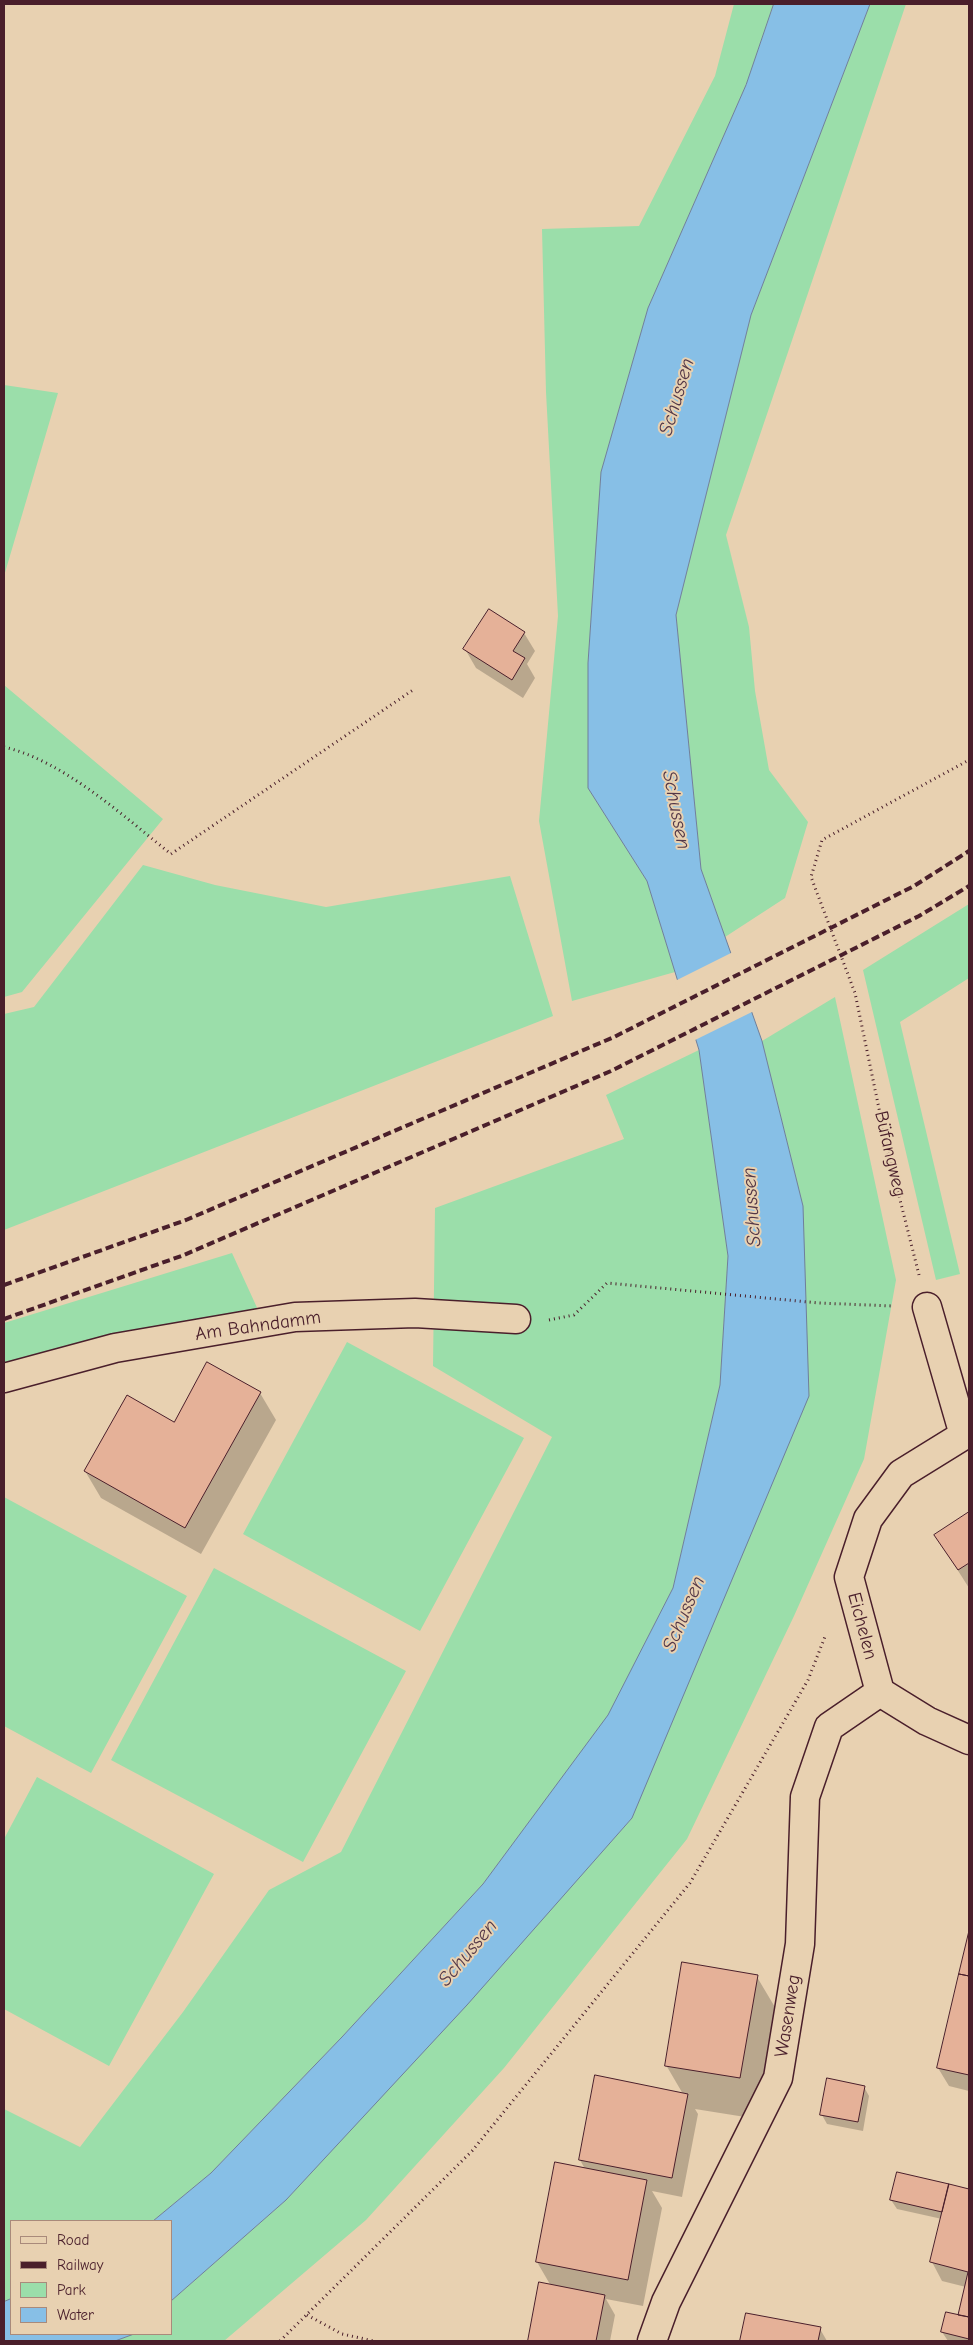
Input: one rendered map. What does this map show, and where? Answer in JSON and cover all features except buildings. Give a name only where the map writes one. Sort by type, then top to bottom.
[{"type":"street","points":[[927,1307],[967,1433]]},
{"type":"street","name":"Am Bahndamm","points":[[4,1378],[115,1348],[295,1317],[415,1313],[516,1319]]},
{"type":"street","name":"Eichelen","points":[[880,1692],[849,1578],[868,1519],[902,1474],[967,1433]]},
{"type":"street","points":[[880,1692],[927,1721],[969,1740]]},
{"type":"street","name":"Wasenweg","points":[[652,2341],[666,2302],[778,2078],[800,1944],[805,1797],[829,1727],[880,1692]]},
{"type":"path","points":[[4,747],[16,750],[59,771],[106,803],[170,854],[414,690]]},
{"type":"path","name":"Büfangweg","points":[[927,1307],[888,1152],[854,993],[811,876],[822,840],[969,760]]},
{"type":"path","points":[[516,1319],[544,1321],[574,1315],[607,1283],[819,1303],[927,1307]]},
{"type":"path","points":[[280,2341],[472,2151],[690,1883],[808,1680],[828,1629]]},
{"type":"path","points":[[307,2315],[342,2334],[374,2341]]},
{"type":"green space","points":[[734,4],[774,4],[746,85],[648,308],[601,472],[588,663],[588,788],[647,881],[675,972],[572,1001],[539,821],[558,616],[546,392],[542,229],[639,226],[715,76]]},
{"type":"green space","points":[[870,4],[906,4],[726,535],[749,627],[755,691],[769,770],[808,822],[785,898],[725,937],[701,869],[676,615],[751,315]]},
{"type":"green space","points":[[4,385],[58,393],[4,576]]},
{"type":"green space","points":[[4,685],[163,819],[22,992],[4,997]]},
{"type":"green space","points":[[143,865],[215,885],[326,907],[510,876],[553,1016],[4,1230],[4,1014],[34,1007]]},
{"type":"green space","points":[[969,904],[969,978],[900,1022],[960,1274],[936,1280],[863,970]]},
{"type":"green space","points":[[835,997],[896,1280],[864,1459],[794,1616],[687,1839],[504,2068],[366,2220],[224,2341],[115,2341],[131,2335],[172,2335],[172,2300],[286,2200],[632,1818],[803,1206],[762,1041]]},
{"type":"green space","points":[[699,1050],[728,1256],[720,1385],[673,1588],[607,1718],[483,1884],[342,2037],[211,2173],[154,2220],[10,2220],[10,2299],[4,2302],[4,2109],[80,2147],[183,2012],[269,1890],[341,1852],[552,1437],[433,1366],[435,1208],[624,1139],[606,1095]]},
{"type":"green space","points":[[232,1253],[259,1312],[4,1365],[4,1323]]},
{"type":"green space","points":[[347,1342],[524,1438],[420,1631],[243,1534]]},
{"type":"green space","points":[[4,1497],[187,1596],[91,1773],[4,1726]]},
{"type":"green space","points":[[214,1568],[406,1671],[303,1862],[111,1760]]},
{"type":"green space","points":[[37,1777],[214,1874],[109,2066],[4,2009],[4,1839]]},
{"type":"water","name":"Schussen","points":[[774,4],[870,4],[751,315],[676,615],[701,869],[762,1041],[803,1206],[809,1396],[632,1818],[467,2005],[286,2200],[172,2300],[172,2220],[154,2220],[211,2173],[342,2037],[483,1884],[608,1715],[673,1588],[720,1385],[728,1256],[699,1050],[647,881],[588,788],[588,663],[601,472],[648,308],[746,85]]},
{"type":"water","points":[[10,2299],[10,2335],[131,2335],[115,2341],[4,2341],[4,2302]]},
{"type":"pier","points":[[733,952],[754,1011],[693,1041],[675,981]]},
{"type":"railway","points":[[4,1285],[186,1220],[614,1037],[914,886],[969,851]]},
{"type":"railway","points":[[4,1319],[184,1255],[611,1071],[919,916],[969,886]]}]
